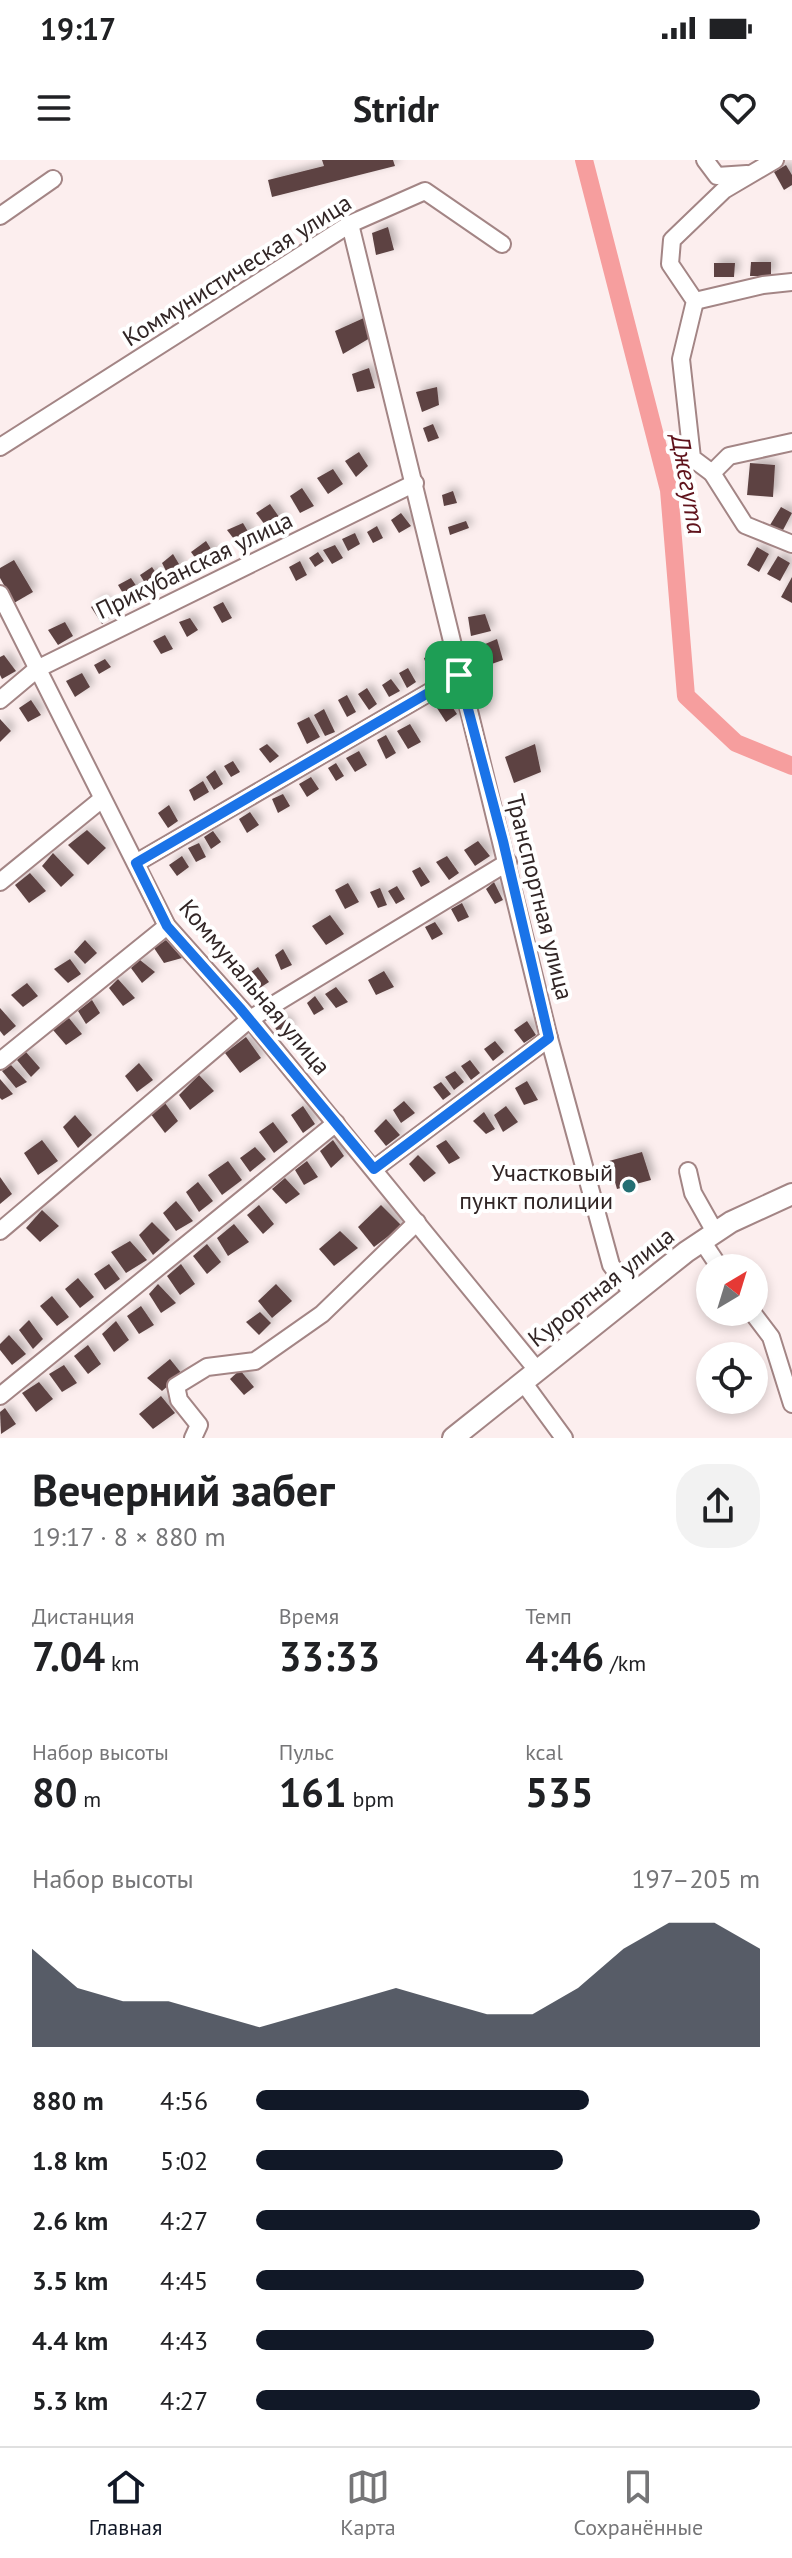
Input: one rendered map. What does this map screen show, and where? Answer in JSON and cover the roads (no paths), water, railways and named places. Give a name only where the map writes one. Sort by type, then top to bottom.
[{"type":"main road","name":"Курортная улица","points":[[453,1438],[708,1237],[766,1204],[792,1194]]},
{"type":"street","points":[[705,160],[717,176],[751,174]]},
{"type":"street","points":[[775,160],[724,190],[672,240],[670,264],[695,301],[681,359],[692,458],[712,473],[745,525],[792,544]]},
{"type":"street","points":[[0,216],[53,179]]},
{"type":"street","name":"Коммунистическая улица","points":[[0,447],[350,224],[425,191],[502,244]]},
{"type":"street","name":"Транспортная улица","points":[[350,224],[549,1038],[611,1265],[633,1294]]},
{"type":"street","points":[[695,301],[763,285],[792,282]]},
{"type":"street","points":[[712,473],[729,456],[792,442]]},
{"type":"street","name":"Прикубанская улица","points":[[0,700],[37,669],[415,483]]},
{"type":"street","name":"Коммунальная улица","points":[[0,594],[167,926],[250,1019],[417,1222],[530,1376],[564,1438]]},
{"type":"street","points":[[136,863],[459,675]]},
{"type":"street","points":[[0,882],[102,799]]},
{"type":"street","points":[[0,1231],[250,1019],[508,862]]},
{"type":"street","points":[[0,1061],[167,926]]},
{"type":"street","points":[[374,1169],[549,1038]]},
{"type":"street","points":[[0,1396],[336,1123]]},
{"type":"street","points":[[688,1171],[715,1254]]},
{"type":"street","points":[[193,1438],[199,1425],[179,1400],[176,1386],[207,1367],[255,1361],[322,1314],[417,1222]]},
{"type":"street","points":[[763,1326],[771,1337],[792,1404]]},
{"type":"waterway","name":"Джегута","points":[[584,160],[669,490],[686,696],[736,743],[792,766]]},
{"type":"place","name":"Участковый пункт полиции","points":[[629,1186]]}]
